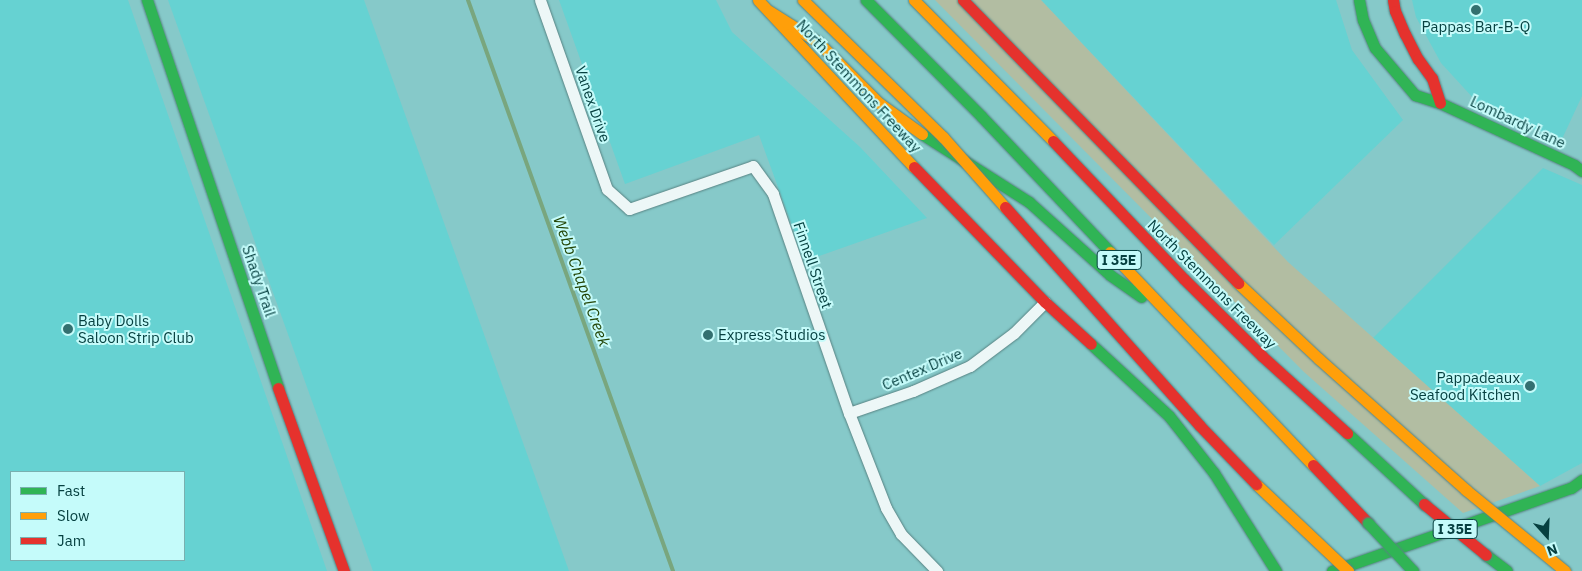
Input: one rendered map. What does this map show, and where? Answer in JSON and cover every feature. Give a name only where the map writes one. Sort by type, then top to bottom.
[{"type":"main road","name":"Shady Trail","points":[[147,0],[296,443],[344,571]]},
{"type":"main road","name":"North Stemmons Freeway","points":[[758,0],[871,123],[1045,302],[1180,428],[1214,473],[1276,571]]},
{"type":"main road","points":[[803,0],[943,137],[1206,432],[1348,571]]},
{"type":"main road","name":"I 35E","points":[[866,0],[981,116],[1413,571]]},
{"type":"main road","name":"North Stemmons Freeway","points":[[914,0],[970,55],[1197,292],[1262,356],[1424,504],[1507,571]]},
{"type":"main road","points":[[963,0],[1128,173],[1319,360],[1459,483],[1564,571]]},
{"type":"main road","name":"Lombardy Lane","points":[[1358,0],[1363,20],[1376,48],[1394,73],[1415,95],[1440,103],[1574,164],[1582,171]]},
{"type":"main road","points":[[1393,0],[1395,11],[1405,34],[1418,59],[1432,78],[1440,103]]},
{"type":"main road","points":[[769,11],[818,42],[879,103],[914,129],[1029,202],[1110,274],[1182,326]]},
{"type":"main road","points":[[1332,571],[1571,488],[1582,480]]},
{"type":"main road","points":[[1261,549],[1263,571]]},
{"type":"street","name":"Vanex Drive","points":[[540,0],[607,189],[630,209]]},
{"type":"street","name":"Finnell Street","points":[[630,209],[753,166],[773,194],[849,413],[886,508],[901,534],[937,571]]},
{"type":"street","name":"Centex Drive","points":[[849,413],[913,391],[970,366],[1014,333],[1045,302]]},
{"type":"shaded area","points":[[0,0],[128,0],[327,571],[0,571]]},
{"type":"shaded area","points":[[168,0],[364,0],[569,571],[373,571]]},
{"type":"shaded area","points":[[559,0],[716,0],[732,32],[860,147],[927,218],[805,261],[759,135],[625,184]]},
{"type":"shaded area","points":[[1041,0],[1336,0],[1352,50],[1403,120],[1274,245]]},
{"type":"shaded area","points":[[1412,0],[1582,0],[1582,96],[1562,139],[1486,112],[1441,63],[1416,17]]},
{"type":"shaded area","points":[[1543,168],[1582,185],[1582,463],[1540,486],[1373,338]]},
{"type":"green space","points":[[935,0],[1041,0],[1288,262],[1540,486],[1463,513],[1304,372]]},
{"type":"waterway","name":"Webb Chapel Creek","points":[[468,0],[673,571]]},
{"type":"traffic: fast","points":[[147,0],[278,388]]},
{"type":"traffic: fast","points":[[866,0],[981,116],[1110,252]]},
{"type":"traffic: fast","points":[[1359,0],[1363,20],[1375,48],[1415,95],[1440,103],[1574,165],[1582,171]]},
{"type":"traffic: fast","points":[[922,134],[1029,202],[1110,275],[1141,297]]},
{"type":"traffic: fast","points":[[1091,344],[1169,416],[1214,473],[1276,571]]},
{"type":"traffic: fast","points":[[1347,433],[1424,504]]},
{"type":"traffic: fast","points":[[1332,571],[1571,488],[1582,480]]},
{"type":"traffic: fast","points":[[1368,523],[1413,571]]},
{"type":"traffic: fast","points":[[1486,555],[1507,571]]},
{"type":"traffic: slow","points":[[758,0],[914,167]]},
{"type":"traffic: slow","points":[[803,0],[943,137],[1005,207]]},
{"type":"traffic: slow","points":[[914,0],[1053,141]]},
{"type":"traffic: slow","points":[[769,11],[818,42],[879,103],[922,134]]},
{"type":"traffic: slow","points":[[1110,252],[1313,465]]},
{"type":"traffic: slow","points":[[1238,283],[1319,359],[1466,490],[1565,571]]},
{"type":"traffic: slow","points":[[1256,484],[1348,571]]},
{"type":"traffic: jam","points":[[963,0],[1238,283]]},
{"type":"traffic: jam","points":[[1393,0],[1395,11],[1405,34],[1418,59],[1432,78],[1440,103]]},
{"type":"traffic: jam","points":[[1053,141],[1184,279],[1262,356],[1347,433]]},
{"type":"traffic: jam","points":[[914,167],[1045,302],[1091,344]]},
{"type":"traffic: jam","points":[[1005,207],[1200,426],[1256,484]]},
{"type":"traffic: jam","points":[[278,388],[344,571]]},
{"type":"traffic: jam","points":[[1313,465],[1368,523]]},
{"type":"traffic: jam","points":[[1424,504],[1486,555]]},
{"type":"place","name":"Pappas Bar-B-Q","points":[[1476,10]]},
{"type":"place","name":"Baby Dolls Saloon Strip Club","points":[[68,329]]},
{"type":"place","name":"Express Studios","points":[[708,335]]},
{"type":"place","name":"Pappadeaux Seafood Kitchen","points":[[1530,386]]}]
